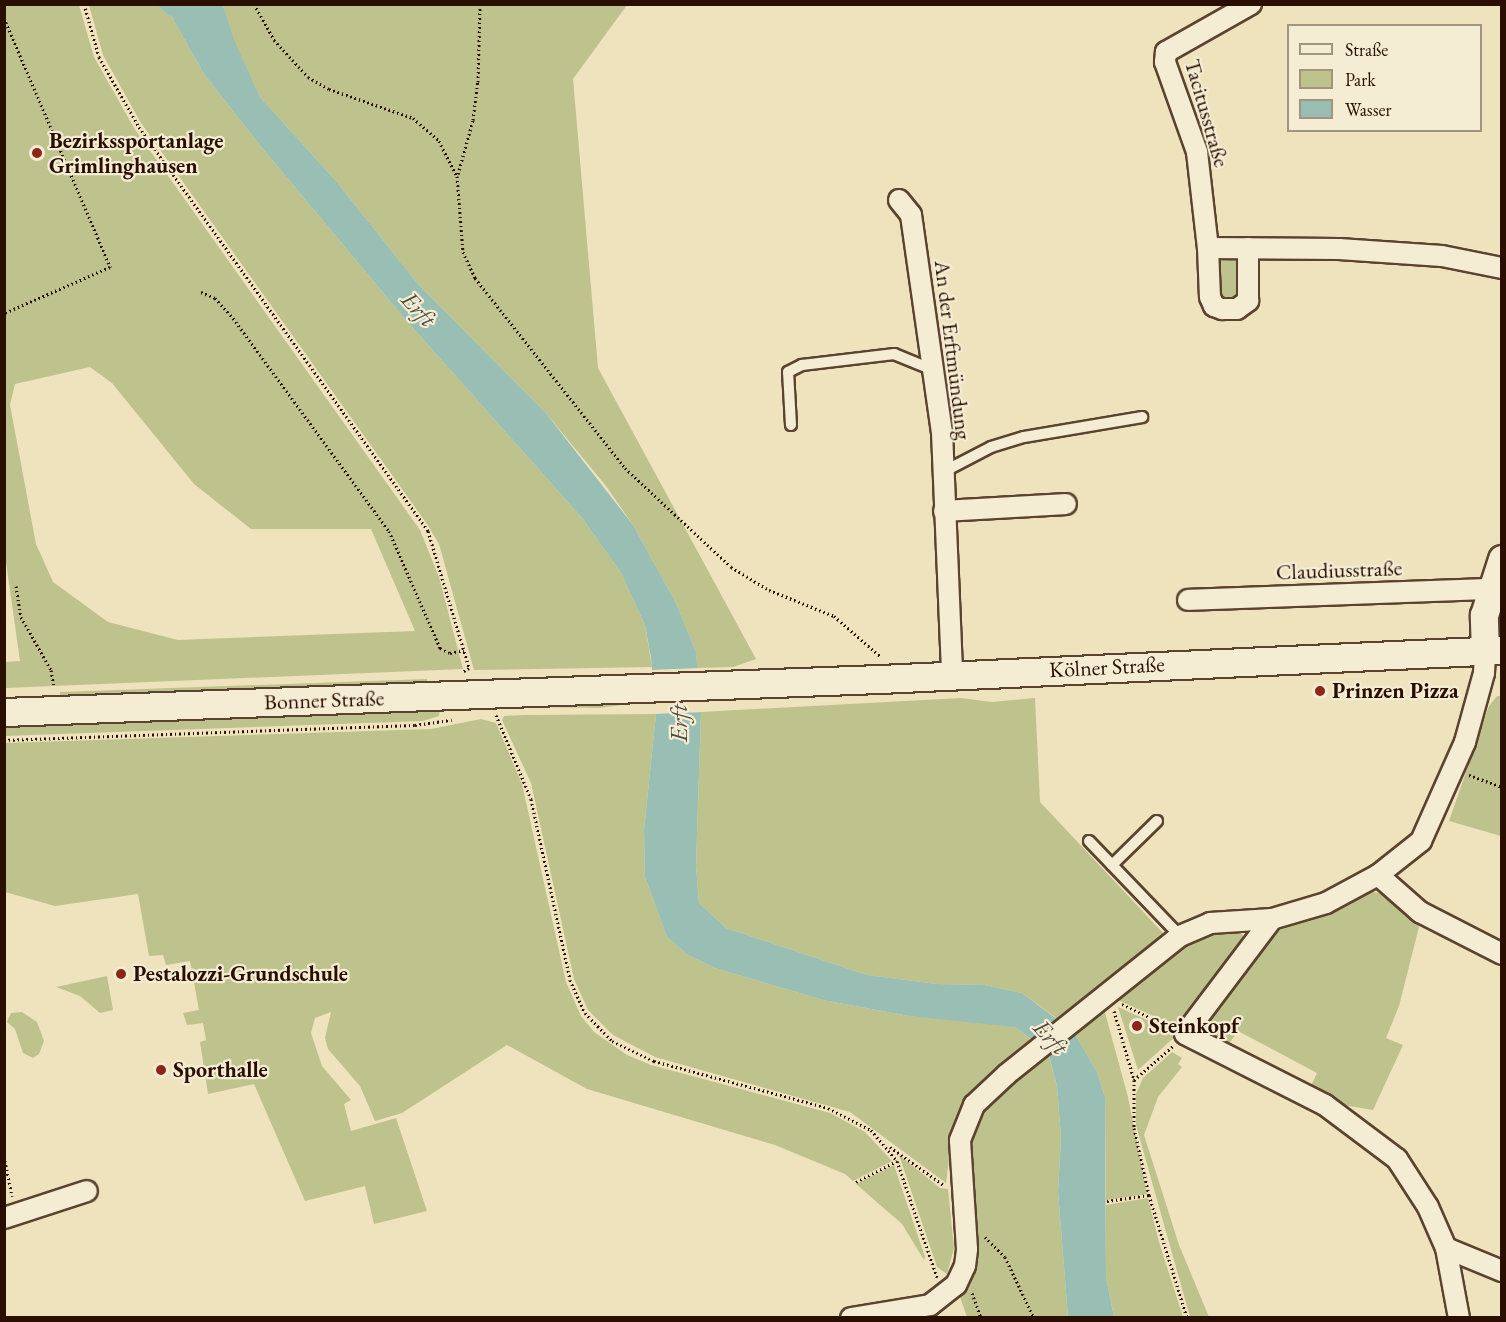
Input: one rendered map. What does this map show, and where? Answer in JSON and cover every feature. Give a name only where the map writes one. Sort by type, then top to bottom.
[{"type":"main road","points":[[1493,650],[1484,615],[1502,559]]},
{"type":"main road","name":"Kölner Straße","points":[[713,685],[1493,650]]},
{"type":"main road","name":"Bonner Straße","points":[[4,712],[713,685]]},
{"type":"street","name":"Tacitusstraße","points":[[1248,248],[1248,301],[1237,309],[1222,309],[1214,306],[1210,297],[1208,248],[1197,152],[1165,62],[1166,52],[1251,4]]},
{"type":"street","name":"An der Erftmündung","points":[[899,200],[911,215],[933,370],[943,472],[952,675]]},
{"type":"street","points":[[1208,248],[1339,249],[1431,255],[1502,268]]},
{"type":"street","points":[[945,511],[1066,504]]},
{"type":"street","name":"Claudiusstraße","points":[[1188,600],[1491,589]]},
{"type":"street","points":[[850,1317],[921,1307],[944,1296],[965,1266],[965,1226],[958,1159],[965,1121],[974,1105],[1006,1074],[1180,936],[1210,923],[1272,919],[1326,903],[1378,875],[1421,841],[1430,826],[1465,742],[1484,673],[1493,650]]},
{"type":"street","points":[[1378,875],[1420,912],[1502,954]]},
{"type":"street","points":[[1272,919],[1185,1034],[1325,1105],[1376,1141],[1414,1183],[1446,1248],[1459,1317]]},
{"type":"street","points":[[10,1217],[87,1191]]},
{"type":"street","points":[[1446,1248],[1502,1270]]},
{"type":"lane","points":[[791,425],[788,372],[802,365],[894,354],[933,370]]},
{"type":"lane","points":[[943,472],[991,447],[1024,437],[1142,417]]},
{"type":"lane","points":[[1112,865],[1157,821]]},
{"type":"lane","points":[[1089,841],[1180,936]]},
{"type":"path","points":[[84,4],[99,57],[139,127],[428,531],[468,668]]},
{"type":"path","points":[[254,4],[274,40],[308,77],[428,128],[457,176]]},
{"type":"path","points":[[480,4],[477,91],[457,176],[463,252],[475,278],[625,468],[731,567],[769,590],[834,616],[884,659]]},
{"type":"path","points":[[4,18],[110,267],[4,313]]},
{"type":"path","points":[[201,292],[215,298],[233,318],[389,531],[440,648],[450,653],[464,650]]},
{"type":"path","points":[[16,586],[21,617],[51,670],[56,710]]},
{"type":"path","points":[[498,718],[531,799],[570,980],[585,1013],[597,1029],[612,1041],[654,1061],[828,1108],[853,1118],[888,1146],[915,1161],[941,1184],[961,1186]]},
{"type":"path","points":[[4,740],[415,725],[455,719]]},
{"type":"path","points":[[1466,774],[1502,787]]},
{"type":"path","points":[[1120,1003],[1185,1034]]},
{"type":"path","points":[[1113,1009],[1134,1080],[1134,1128],[1149,1195],[1187,1317]]},
{"type":"path","points":[[1134,1080],[1168,1051]]},
{"type":"path","points":[[888,1146],[897,1161],[944,1296]]},
{"type":"path","points":[[4,1156],[10,1217]]},
{"type":"path","points":[[856,1182],[897,1161]]},
{"type":"path","points":[[1107,1201],[1149,1195]]},
{"type":"path","points":[[965,1226],[992,1242],[1005,1257],[1034,1317]]},
{"type":"green space","points":[[5,4],[79,5],[94,57],[134,128],[420,530],[439,577],[463,669],[5,688],[5,662],[20,661],[4,548]],"holes":[[[90,367],[112,383],[194,484],[251,529],[371,529],[415,631],[178,640],[108,622],[53,582],[36,544],[10,405],[15,384]]]},
{"type":"green space","points":[[89,5],[170,5],[174,21],[204,74],[259,144],[405,319],[583,519],[621,573],[645,625],[652,667],[474,670],[439,544],[141,123],[103,55]]},
{"type":"green space","points":[[223,5],[627,5],[573,79],[598,368],[756,659],[733,667],[697,668],[696,652],[676,603],[633,525],[606,486],[545,412],[418,284],[336,181],[260,97],[233,40]]},
{"type":"green space","points":[[1221,256],[1235,257],[1239,266],[1240,294],[1232,302],[1218,300],[1216,261]]},
{"type":"green space","points":[[427,679],[427,683],[60,698],[60,692]]},
{"type":"green space","points":[[1497,696],[1502,696],[1501,836],[1449,821],[1489,706]]},
{"type":"green space","points":[[643,697],[643,702],[599,708],[540,707],[540,702]]},
{"type":"green space","points":[[961,698],[992,702],[1035,698],[1040,802],[1164,934],[1059,1020],[1022,993],[985,985],[937,984],[867,975],[726,928],[699,903],[696,866],[701,712]]},
{"type":"green space","points":[[440,708],[439,716],[423,721],[5,736],[4,722]]},
{"type":"green space","points":[[656,714],[644,830],[645,877],[667,937],[688,955],[715,968],[823,1000],[909,1016],[997,1023],[1015,1027],[1033,1041],[980,1084],[962,1106],[953,1127],[946,1183],[850,1112],[655,1057],[613,1035],[588,1010],[574,979],[531,783],[502,720],[504,716],[524,715]]},
{"type":"green space","points":[[481,719],[496,723],[522,784],[566,982],[581,1016],[594,1032],[627,1055],[651,1065],[830,1113],[865,1132],[892,1161],[853,1181],[845,1174],[775,1145],[587,1089],[507,1045],[402,1113],[375,1121],[360,1086],[328,1049],[325,1038],[331,1012],[315,1018],[311,1033],[322,1066],[351,1100],[344,1104],[351,1131],[396,1118],[427,1211],[374,1224],[365,1186],[305,1201],[254,1084],[208,1094],[200,1042],[206,1040],[203,1023],[187,1025],[183,1013],[199,1010],[190,961],[166,965],[163,955],[149,956],[138,894],[55,906],[5,892],[5,743],[431,729]]},
{"type":"green space","points":[[1372,892],[1379,893],[1420,923],[1399,1006],[1386,1038],[1403,1045],[1373,1110],[1343,1105],[1310,1088],[1317,1073],[1238,1031],[1228,1045],[1215,1039],[1211,1020],[1213,1011],[1273,933]]},
{"type":"green space","points":[[1236,928],[1246,939],[1182,1029],[1118,1000],[1184,944],[1203,934]]},
{"type":"green space","points":[[107,976],[113,1010],[100,1013],[80,996],[56,987]]},
{"type":"green space","points":[[1118,1007],[1178,1034],[1138,1070]]},
{"type":"green space","points":[[1104,1009],[1128,1097],[1147,1194],[1106,1200],[1105,1097],[1097,1072],[1074,1032]]},
{"type":"green space","points":[[22,1012],[37,1022],[44,1041],[39,1054],[33,1058],[23,1053],[15,1029],[7,1022],[11,1013]]},
{"type":"green space","points":[[1172,1052],[1182,1058],[1178,1064],[1182,1067],[1158,1097],[1144,1135],[1179,1245],[1209,1317],[1190,1317],[1136,1125],[1136,1094],[1143,1078]]},
{"type":"green space","points":[[1048,1053],[1057,1086],[1061,1138],[1058,1191],[1068,1317],[967,1317],[960,1297],[973,1278],[977,1248],[969,1136],[978,1115],[993,1097]]},
{"type":"green space","points":[[899,1155],[940,1188],[948,1189],[954,1248],[947,1274],[937,1267]]},
{"type":"green space","points":[[894,1165],[925,1257],[924,1260],[902,1224],[856,1184]]},
{"type":"green space","points":[[1148,1198],[1159,1242],[1183,1317],[1114,1317],[1106,1277],[1106,1205]]},
{"type":"water","name":"Erft","points":[[170,5],[223,5],[234,40],[260,97],[336,181],[418,284],[545,412],[633,525],[676,603],[696,652],[701,712],[696,866],[699,903],[726,928],[867,975],[937,984],[985,985],[1022,993],[1074,1032],[1097,1072],[1105,1097],[1106,1277],[1114,1317],[1068,1317],[1058,1191],[1061,1138],[1057,1086],[1048,1052],[1015,1027],[909,1016],[823,1000],[715,968],[688,955],[667,937],[645,877],[644,830],[656,714],[651,658],[645,625],[621,573],[583,519],[405,319],[259,144],[204,74],[174,21]]},
{"type":"pier","points":[[700,668],[704,712],[653,714],[650,670]]},
{"type":"waterway","points":[[160,4],[170,13]]},
{"type":"waterway","points":[[167,4],[176,18]]},
{"type":"place","name":"Bezirkssportanlage Grimlinghausen","points":[[37,153]]},
{"type":"place","name":"Prinzen Pizza","points":[[1320,691]]},
{"type":"place","name":"Pestalozzi-Grundschule","points":[[121,974]]},
{"type":"place","name":"Steinkopf","points":[[1137,1026]]},
{"type":"place","name":"Sporthalle","points":[[161,1070]]}]
